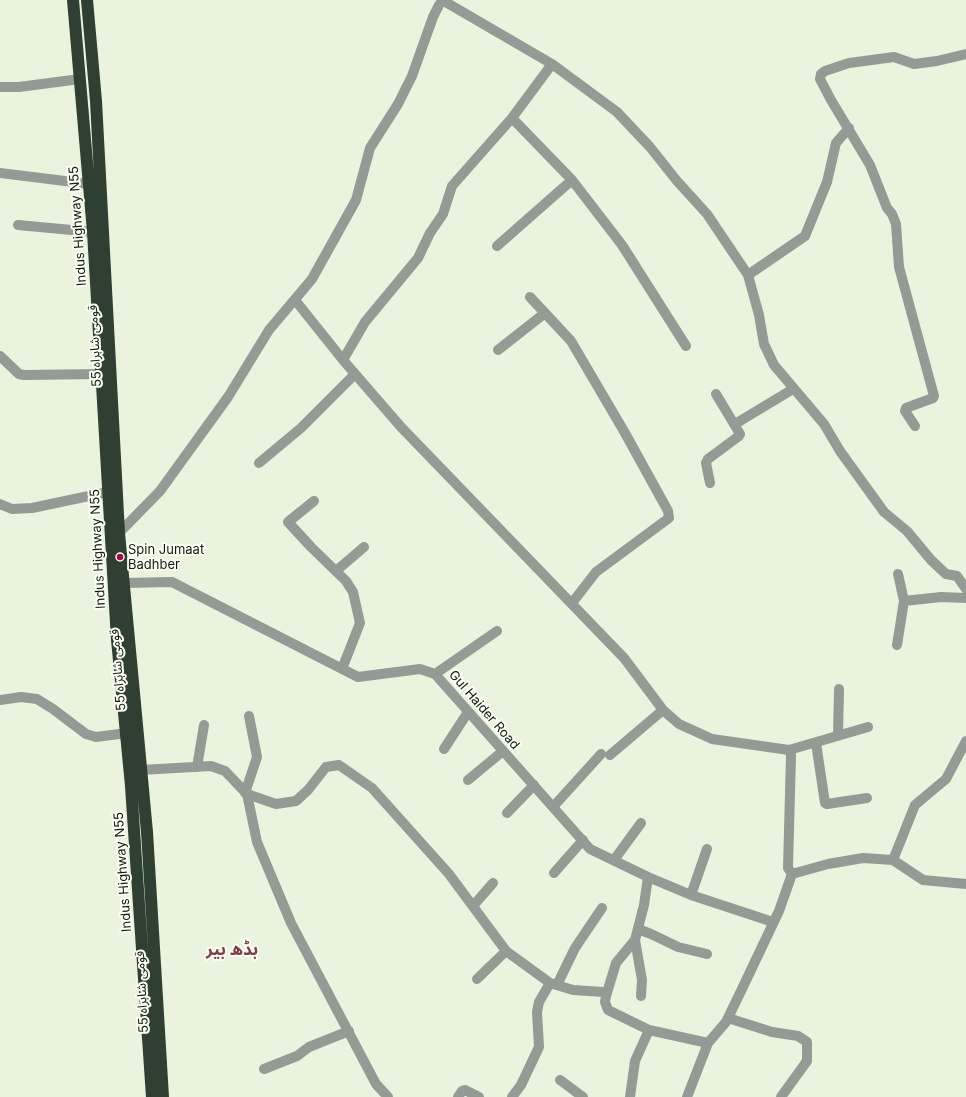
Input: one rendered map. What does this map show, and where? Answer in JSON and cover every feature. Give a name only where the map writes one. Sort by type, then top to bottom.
[{"type":"highway","name":"Indus Highway N55","points":[[73,0],[93,232],[117,640],[127,733],[152,1097]]},
{"type":"highway","name":"قومی شاہراہ 55","points":[[87,0],[96,101],[119,533],[141,770],[163,1097]]},
{"type":"street","points":[[119,533],[160,491],[228,396],[269,330],[312,279],[356,200],[370,148],[398,104],[412,76],[433,17],[442,0],[552,64],[617,112],[650,147],[677,181],[707,214],[748,275],[759,315],[764,344],[774,366],[824,424],[840,451],[884,512],[907,532],[931,560],[946,574],[957,576],[966,589]]},
{"type":"street","points":[[915,426],[905,411],[906,408],[933,398],[934,396],[899,267],[896,224],[892,214],[887,208],[870,165],[820,79],[821,74],[825,71],[850,63],[894,57],[914,64],[937,61],[966,54]]},
{"type":"street","points":[[343,360],[365,322],[418,258],[430,233],[443,214],[452,186],[512,118],[552,64]]},
{"type":"street","points":[[0,87],[18,87],[80,79]]},
{"type":"street","points":[[512,118],[572,180],[622,245],[686,346]]},
{"type":"street","points":[[748,275],[805,236],[827,182],[836,143],[849,128]]},
{"type":"street","points":[[0,173],[89,184]]},
{"type":"street","points":[[497,246],[572,180]]},
{"type":"street","points":[[18,226],[93,232]]},
{"type":"street","points":[[530,297],[571,341],[626,433],[668,511],[669,518],[596,572],[572,604]]},
{"type":"street","points":[[295,300],[343,360],[401,427],[624,658],[664,710],[679,724],[712,739],[789,750],[868,727]]},
{"type":"street","points":[[498,350],[545,313]]},
{"type":"street","points":[[0,356],[19,374],[24,375],[102,374]]},
{"type":"street","points":[[259,463],[301,428],[355,374]]},
{"type":"street","points":[[735,424],[794,389]]},
{"type":"street","points":[[710,483],[706,463],[708,459],[740,434],[716,394]]},
{"type":"street","points":[[0,504],[12,509],[32,508],[108,492]]},
{"type":"street","points":[[314,501],[289,520],[289,524],[346,581],[353,592],[360,624],[342,669]]},
{"type":"street","points":[[336,571],[364,547]]},
{"type":"street","points":[[897,645],[904,601],[898,574]]},
{"type":"street","name":"Gul Haider Road","points":[[124,583],[172,582],[358,677],[420,669],[435,674],[590,849],[648,877],[692,895],[773,922]]},
{"type":"street","points":[[904,601],[941,597],[966,598]]},
{"type":"street","points":[[435,674],[497,631]]},
{"type":"street","points":[[838,736],[839,689]]},
{"type":"street","points":[[0,700],[21,697],[37,699],[86,734],[96,737],[127,733]]},
{"type":"street","points":[[553,807],[606,754],[664,710]]},
{"type":"street","points":[[444,749],[468,712]]},
{"type":"street","points":[[249,716],[257,757],[246,793],[256,842],[291,923],[376,1084],[388,1097]]},
{"type":"street","points":[[197,767],[204,725]]},
{"type":"street","points":[[893,860],[915,805],[946,779],[966,741]]},
{"type":"street","points":[[816,743],[825,802],[827,804],[867,798]]},
{"type":"street","points":[[789,750],[791,755],[788,868],[792,874]]},
{"type":"street","points":[[468,780],[503,751]]},
{"type":"street","points":[[141,770],[211,766],[225,771],[246,793],[276,804],[296,801],[308,790],[326,767],[339,764],[372,788],[449,874],[506,951],[554,984],[573,990],[603,992],[606,996]]},
{"type":"street","points":[[508,812],[534,785]]},
{"type":"street","points":[[614,860],[641,823]]},
{"type":"street","points":[[554,873],[582,840]]},
{"type":"street","points":[[692,895],[707,849]]},
{"type":"street","points":[[792,874],[828,864],[863,858],[893,860],[923,880],[966,884]]},
{"type":"street","points":[[687,1097],[708,1043],[728,1018],[773,922],[792,874]]},
{"type":"street","points":[[648,877],[635,940],[616,963],[605,1002],[608,1010],[649,1030],[708,1043]]},
{"type":"street","points":[[473,906],[494,882]]},
{"type":"street","points":[[512,1097],[521,1085],[539,1047],[537,1012],[539,1002],[554,984],[575,948],[602,908]]},
{"type":"street","points":[[638,929],[678,947],[707,954]]},
{"type":"street","points":[[635,940],[642,980],[641,996]]},
{"type":"street","points":[[477,979],[506,951]]},
{"type":"street","points":[[728,1018],[772,1032],[798,1036],[807,1042],[807,1061],[784,1096]]},
{"type":"street","points":[[630,1097],[635,1061],[649,1030]]},
{"type":"street","points":[[264,1069],[298,1056],[309,1047],[348,1031]]},
{"type":"street","points":[[560,1080],[583,1097]]},
{"type":"street","points":[[458,1097],[462,1091],[465,1090],[478,1097]]},
{"type":"place","name":"Spin Jumaat Badhber","points":[[120,557]]},
{"type":"district","name":"بڈھ بیر","points":[[232,950]]}]
